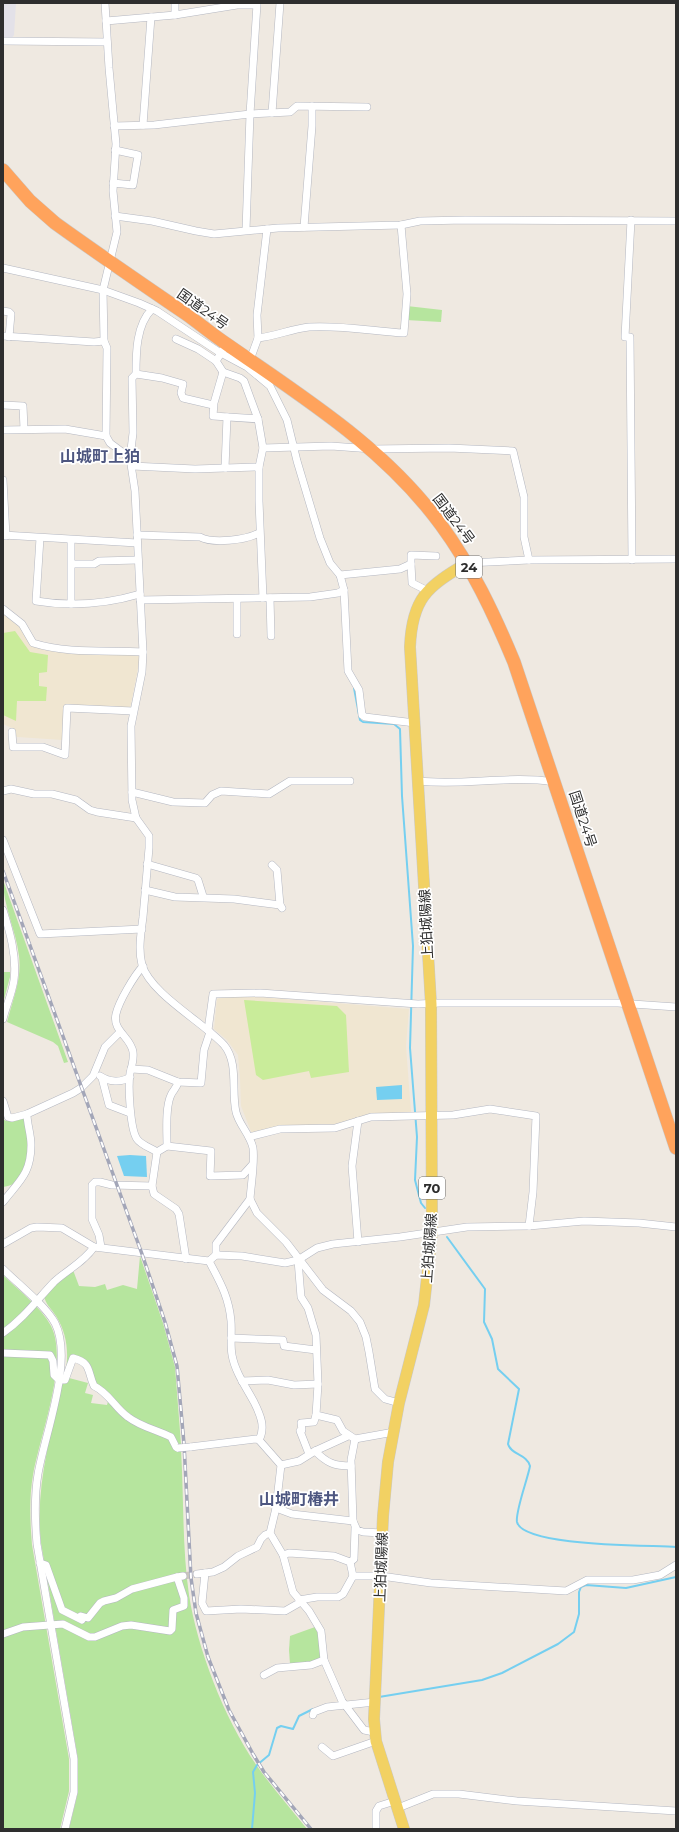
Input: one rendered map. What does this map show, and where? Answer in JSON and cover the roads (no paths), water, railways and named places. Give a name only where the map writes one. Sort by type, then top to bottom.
[{"type":"highway","name":"国道24号","points":[[3,170],[30,201],[55,223],[110,261],[224,349],[250,360],[372,449],[405,483],[440,524],[467,563],[495,615],[514,662],[676,1148]]},
{"type":"main road","name":"上狛城陽線","points":[[404,1829],[375,1737],[375,1702],[382,1533],[388,1462],[399,1403],[424,1305],[432,1233],[431,1004],[410,646],[411,626],[416,608],[428,590],[440,579],[467,563]]},
{"type":"street","points":[[106,3],[107,42],[114,126],[115,150],[113,183],[116,232],[103,290],[104,341],[107,348],[106,436],[110,443],[130,458]]},
{"type":"street","points":[[175,3],[175,16]]},
{"type":"street","points":[[272,114],[280,3]]},
{"type":"street","points":[[106,21],[175,16],[237,5],[255,4],[246,230]]},
{"type":"street","points":[[143,125],[151,17]]},
{"type":"street","points":[[3,41],[107,42]]},
{"type":"street","points":[[114,126],[143,125],[250,114],[272,114],[290,112],[297,106],[367,107]]},
{"type":"street","points":[[304,227],[312,126],[312,106]]},
{"type":"street","points":[[113,183],[133,185],[138,155],[115,150]]},
{"type":"street","points":[[115,216],[152,221],[214,234],[246,230],[304,227],[401,225],[420,221],[676,221]]},
{"type":"street","points":[[631,220],[625,337],[630,337],[632,560]]},
{"type":"street","points":[[258,338],[310,327],[404,333],[406,294],[401,225]]},
{"type":"street","points":[[250,360],[258,338],[258,315],[267,229]]},
{"type":"street","points":[[3,268],[103,290],[152,309],[224,349],[270,386],[287,420],[293,447],[320,538],[330,562],[340,575],[344,590],[348,671],[359,690],[362,714],[365,718],[414,723]]},
{"type":"street","points":[[152,309],[146,314],[136,344],[136,374],[132,378],[133,433],[130,458],[135,491],[143,652],[142,672],[133,711],[130,738],[132,792],[136,818],[149,836],[140,952],[142,966],[160,990],[209,1031],[224,1046],[231,1058],[236,1112],[253,1148],[250,1199],[257,1213],[286,1242],[298,1260],[323,1290],[351,1311],[360,1322],[366,1337],[374,1389],[385,1400],[399,1403]]},
{"type":"street","points":[[3,311],[11,314],[6,336],[94,342],[104,341]]},
{"type":"street","points":[[176,339],[198,349],[216,361],[223,372],[244,381],[258,419],[263,448],[259,467],[259,533],[271,636]]},
{"type":"street","points":[[216,361],[224,349]]},
{"type":"street","points":[[223,372],[213,405],[213,416],[258,419]]},
{"type":"street","points":[[136,374],[162,378],[183,384],[180,393],[183,398],[213,405]]},
{"type":"street","points":[[3,405],[23,406],[24,429]]},
{"type":"street","points":[[225,468],[227,417]]},
{"type":"street","points":[[3,430],[66,429],[106,436]]},
{"type":"street","points":[[263,448],[331,446],[372,449],[449,448],[513,450],[523,491],[524,537],[529,560]]},
{"type":"street","points":[[132,466],[195,469],[259,467]]},
{"type":"street","points":[[3,480],[4,536],[71,540],[200,537],[207,541],[218,542],[259,533]]},
{"type":"street","points":[[40,538],[36,602],[53,604],[108,603],[140,597],[237,599],[310,597],[338,593],[344,590]]},
{"type":"street","points":[[71,540],[71,604]]},
{"type":"street","points":[[428,590],[412,583],[411,556],[436,556]]},
{"type":"street","points":[[467,563],[529,560],[676,559]]},
{"type":"street","points":[[72,564],[94,564],[99,561],[138,560]]},
{"type":"street","points":[[340,575],[400,569],[411,564]]},
{"type":"street","points":[[237,599],[237,634]]},
{"type":"street","points":[[3,610],[22,624],[33,643],[39,645],[70,650],[143,652]]},
{"type":"street","points":[[12,732],[13,747],[43,747],[65,755],[67,708],[133,711]]},
{"type":"street","points":[[419,781],[444,782],[481,780],[540,780],[554,782]]},
{"type":"street","points":[[132,792],[173,802],[205,803],[212,795],[221,791],[269,794],[290,781],[350,781]]},
{"type":"street","points":[[3,791],[11,789],[34,794],[52,794],[76,800],[97,812],[136,818]]},
{"type":"street","points":[[3,840],[40,934],[142,929]]},
{"type":"street","points":[[147,864],[196,878],[203,896]]},
{"type":"street","points":[[145,890],[175,897],[203,896],[281,906],[277,870],[272,865]]},
{"type":"street","points":[[3,910],[13,950],[15,969],[11,993],[3,1019]]},
{"type":"street","points":[[142,966],[136,974],[116,1014],[117,1025],[120,1032],[128,1040],[133,1050],[130,1113],[136,1138],[140,1143],[157,1152]]},
{"type":"street","points":[[95,1072],[102,1078],[118,1081],[131,1073],[148,1070],[178,1082],[201,1083],[203,1054],[209,1031],[213,994],[260,993],[413,1004],[618,1002],[676,1007]]},
{"type":"street","points":[[3,1101],[8,1117],[12,1118],[27,1114],[73,1093],[93,1076],[105,1047],[120,1032]]},
{"type":"street","points":[[102,1078],[109,1105],[130,1113]]},
{"type":"street","points":[[167,1146],[166,1120],[171,1096],[176,1089],[178,1082]]},
{"type":"street","points":[[249,1137],[280,1129],[335,1128],[371,1117],[432,1116],[460,1114],[490,1109],[536,1116],[533,1192],[529,1226]]},
{"type":"street","points":[[3,1202],[26,1173],[31,1145],[27,1124],[27,1114]]},
{"type":"street","points":[[358,1121],[352,1166],[358,1242]]},
{"type":"street","points":[[157,1152],[167,1146],[211,1151],[210,1176],[243,1174],[252,1165]]},
{"type":"street","points":[[157,1152],[152,1186],[154,1194],[176,1210],[179,1214],[186,1259]]},
{"type":"street","points":[[3,1333],[22,1318],[55,1281],[85,1259],[98,1247],[99,1235],[92,1219],[92,1185],[94,1182],[112,1185],[152,1186]]},
{"type":"street","points":[[216,1255],[216,1244],[250,1199]]},
{"type":"street","points":[[3,1244],[37,1226],[62,1228],[98,1247],[209,1261],[216,1255],[242,1256],[285,1263],[298,1260],[325,1246],[432,1233],[467,1227],[529,1226],[584,1221],[639,1223],[676,1227]]},
{"type":"street","points":[[298,1260],[301,1297],[308,1308],[316,1335],[318,1384],[316,1415],[314,1422],[301,1423],[302,1430],[300,1431],[312,1452],[336,1466],[351,1466]]},
{"type":"street","points":[[209,1261],[227,1296],[231,1321],[232,1355],[242,1381],[260,1415],[262,1432],[259,1440]]},
{"type":"street","points":[[3,1268],[52,1318],[60,1338],[63,1353],[60,1380],[36,1486],[35,1516],[40,1563],[74,1764],[72,1803],[65,1829]]},
{"type":"street","points":[[231,1338],[283,1340],[284,1346],[316,1350]]},
{"type":"street","points":[[3,1353],[50,1355],[53,1361],[54,1375],[60,1380],[65,1380],[73,1358],[83,1362],[89,1369],[94,1386],[106,1392],[120,1411],[132,1420],[171,1437],[178,1448],[190,1448],[233,1441],[259,1440]]},
{"type":"street","points":[[242,1381],[268,1380],[294,1385],[318,1384]]},
{"type":"street","points":[[316,1415],[337,1420],[351,1438],[354,1559],[350,1562]]},
{"type":"street","points":[[281,1465],[299,1461],[312,1452],[351,1438],[394,1432]]},
{"type":"street","points":[[259,1440],[281,1465],[276,1508],[270,1533],[283,1555],[291,1586],[321,1631],[324,1660],[344,1704],[364,1730],[375,1737]]},
{"type":"street","points":[[276,1508],[292,1514],[354,1524],[363,1532],[382,1533]]},
{"type":"street","points":[[270,1533],[260,1539],[257,1547],[238,1556],[224,1567],[201,1574],[202,1603],[206,1611],[241,1609],[285,1611],[299,1603],[299,1600]]},
{"type":"street","points":[[283,1555],[289,1553],[316,1554],[334,1556],[350,1562]]},
{"type":"street","points":[[299,1600],[317,1597],[338,1597],[343,1594],[353,1576],[350,1562]]},
{"type":"street","points":[[3,1634],[23,1627],[64,1624],[89,1637],[95,1637],[122,1626],[131,1625],[170,1631],[172,1629],[174,1610],[184,1606],[185,1603],[180,1576],[132,1589],[116,1598],[104,1601],[88,1618],[81,1616],[82,1620],[62,1610],[49,1571],[46,1565],[40,1563]]},
{"type":"street","points":[[353,1576],[381,1576],[431,1583],[566,1591],[587,1580],[616,1581],[660,1575],[676,1565]]},
{"type":"street","points":[[264,1674],[277,1668],[311,1665],[324,1660]]},
{"type":"street","points":[[313,1714],[314,1712],[327,1707],[344,1704],[375,1702]]},
{"type":"street","points":[[322,1747],[333,1756],[375,1737]]},
{"type":"street","points":[[376,1829],[376,1811],[379,1806],[396,1804],[433,1794],[459,1794],[517,1801],[676,1811]]},
{"type":"water","points":[[402,1085],[402,1099],[377,1100],[376,1087]]},
{"type":"water","points":[[117,1156],[146,1156],[147,1177],[124,1176]]},
{"type":"waterway","points":[[354,688],[360,720],[363,722],[394,724],[400,729],[402,796],[413,946],[410,1048],[417,1137],[415,1180],[421,1203],[425,1208]]},
{"type":"waterway","points":[[447,1237],[485,1289],[484,1322],[492,1339],[498,1369],[519,1389],[508,1444],[512,1450],[526,1459],[530,1466],[518,1511],[517,1522],[525,1530],[541,1536],[563,1540],[616,1545],[676,1547]]},
{"type":"waterway","points":[[379,1697],[482,1680],[502,1673],[558,1644],[574,1632],[579,1614],[579,1592],[581,1587],[586,1585],[626,1588],[676,1577]]},
{"type":"waterway","points":[[252,1829],[255,1793],[253,1772],[257,1765],[269,1755],[277,1728],[281,1726],[293,1729],[299,1716],[313,1709]]},
{"type":"tunnel","points":[[183,1576],[197,1574]]},
{"type":"railway","points":[[3,871],[142,1254],[165,1322],[177,1366],[184,1444],[191,1578],[196,1613],[208,1657],[229,1710],[253,1754],[264,1772],[311,1829]]},
{"type":"district","name":"山城町上狛","points":[[100,456]]},
{"type":"district","name":"山城町椿井","points":[[299,1499]]}]
